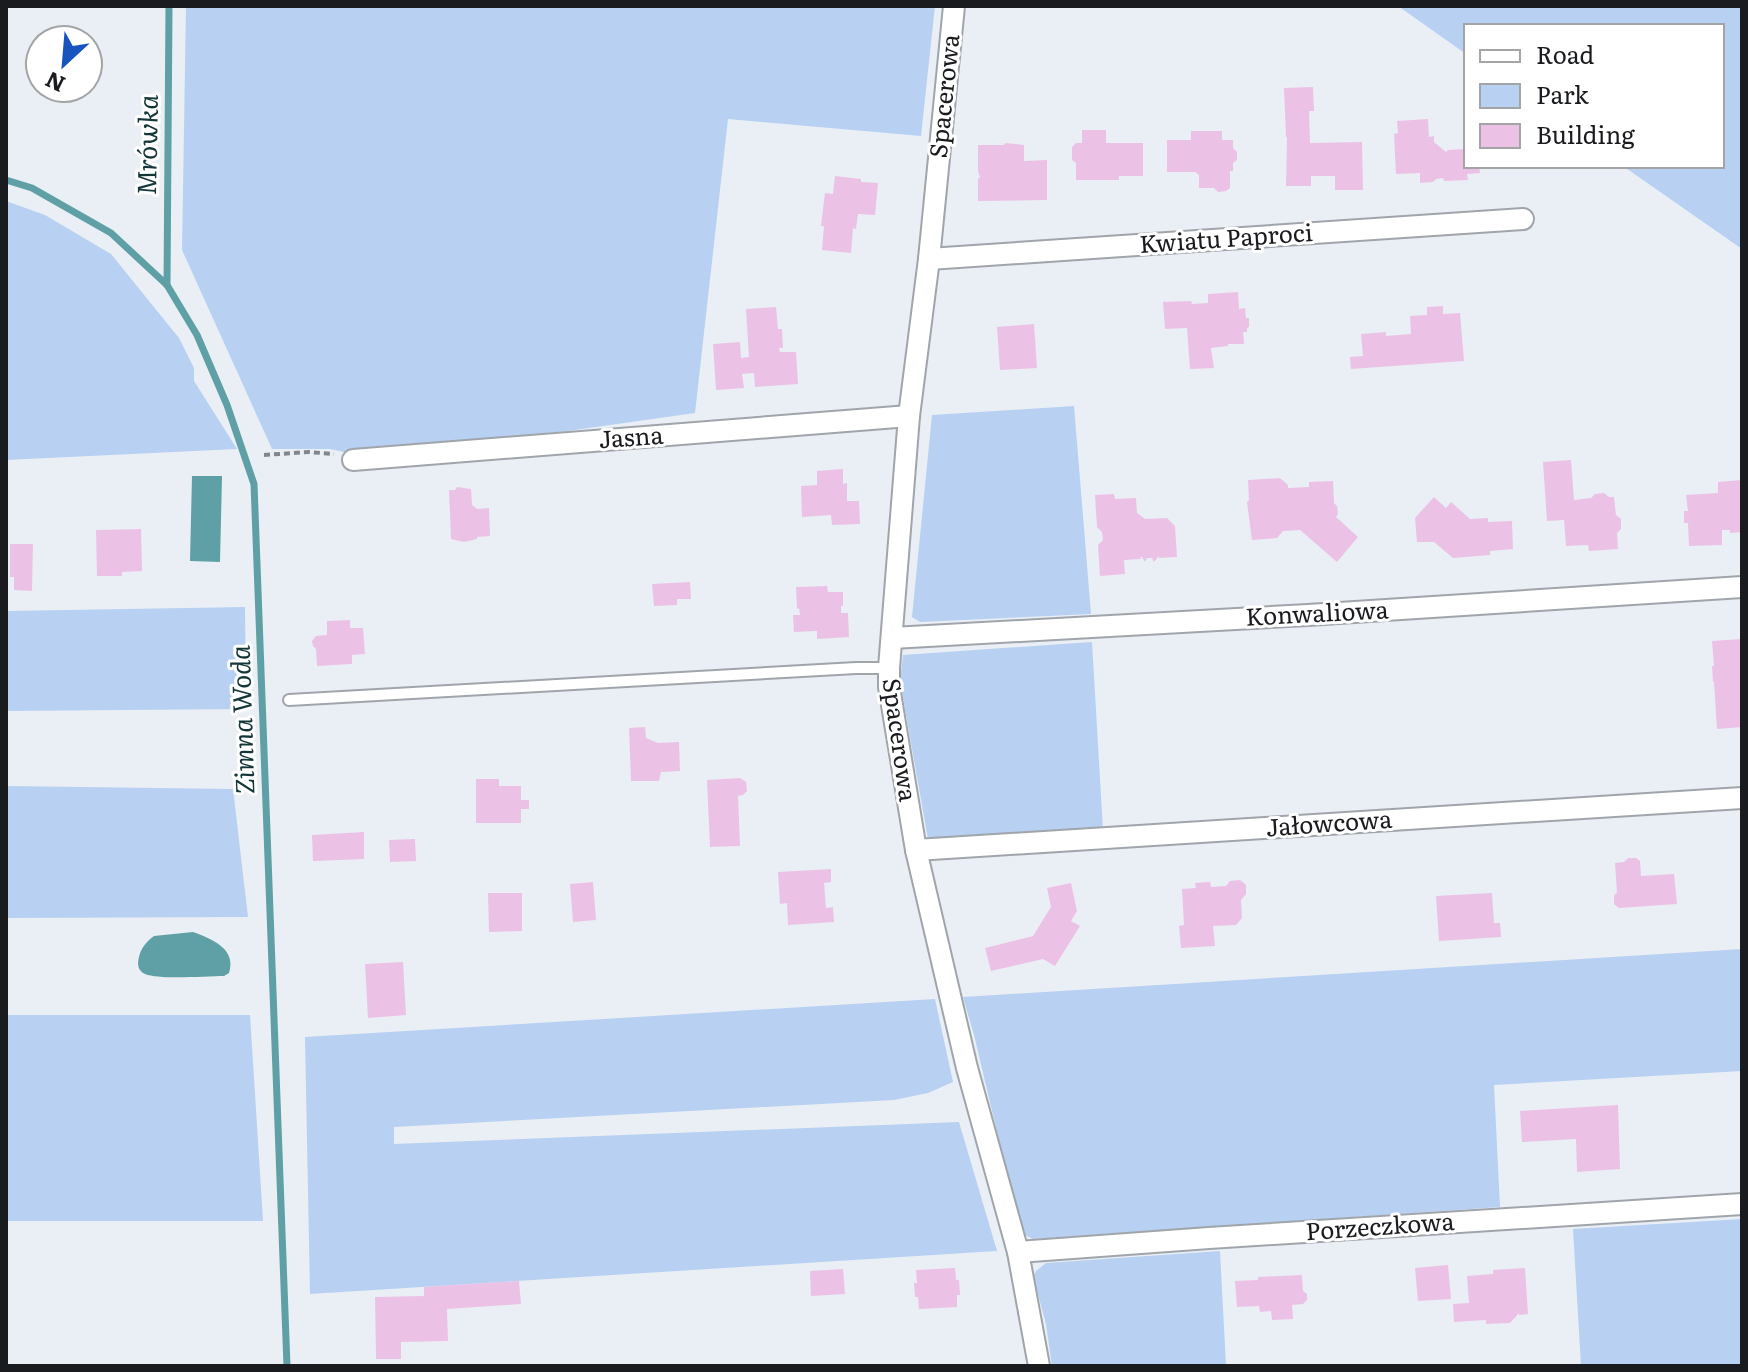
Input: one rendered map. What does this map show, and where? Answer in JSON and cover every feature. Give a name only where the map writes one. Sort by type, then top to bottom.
[{"type":"street","name":"Spacerowa","points":[[954,6],[929,259],[909,416],[889,687],[916,850],[967,1068],[1018,1252],[1039,1366]]},
{"type":"street","name":"Kwiatu Paproci","points":[[929,259],[1523,219]]},
{"type":"street","name":"Jasna","points":[[353,460],[909,416]]},
{"type":"street","name":"Konwaliowa","points":[[892,638],[1742,587]]},
{"type":"street","name":"Jałowcowa","points":[[916,850],[1742,798]]},
{"type":"street","name":"Porzeczkowa","points":[[1018,1252],[1742,1204]]},
{"type":"lane","points":[[289,700],[889,668]]},
{"type":"path","points":[[264,455],[328,453],[353,460]]},
{"type":"green space","points":[[186,6],[935,6],[921,136],[728,119],[695,413],[525,437],[353,454],[330,449],[272,449],[182,250]]},
{"type":"green space","points":[[1398,6],[1742,6],[1742,249],[1626,168],[1724,168],[1724,24],[1464,24],[1464,53]]},
{"type":"green space","points":[[6,201],[45,215],[111,254],[179,338],[194,368],[194,381],[237,449],[6,460]]},
{"type":"green space","points":[[1074,406],[1091,614],[920,622],[912,617],[932,415]]},
{"type":"green space","points":[[245,607],[246,709],[6,711],[6,611]]},
{"type":"green space","points":[[1092,642],[1103,830],[928,839],[900,681],[903,655]]},
{"type":"green space","points":[[6,786],[233,789],[248,917],[6,918]]},
{"type":"green space","points":[[1742,949],[1742,1071],[1494,1085],[1500,1207],[1033,1239],[1021,1233],[963,997]]},
{"type":"green space","points":[[935,999],[953,1082],[928,1093],[894,1100],[394,1127],[394,1144],[959,1122],[997,1251],[310,1294],[305,1037]]},
{"type":"green space","points":[[6,1015],[250,1015],[263,1221],[6,1221]]},
{"type":"green space","points":[[1742,1219],[1742,1366],[1581,1366],[1573,1229]]},
{"type":"green space","points":[[1220,1251],[1226,1366],[1052,1366],[1046,1324],[1033,1276],[1046,1263]]},
{"type":"shaded area","points":[[192,476],[222,476],[220,562],[190,561]]},
{"type":"shaded area","points":[[193,932],[226,951],[231,965],[229,973],[224,976],[172,977],[152,976],[141,971],[138,965],[140,954],[154,936]]},
{"type":"building","points":[[1313,87],[1314,111],[1309,111],[1310,143],[1362,142],[1363,190],[1335,190],[1335,176],[1311,176],[1311,186],[1286,186],[1284,88]]},
{"type":"building","points":[[1428,119],[1429,137],[1434,136],[1434,142],[1446,152],[1464,149],[1464,168],[1479,168],[1480,173],[1467,174],[1468,180],[1444,181],[1443,178],[1420,183],[1420,173],[1396,174],[1394,134],[1398,133],[1397,121]]},
{"type":"building","points":[[1082,130],[1106,130],[1106,143],[1143,143],[1143,176],[1119,176],[1119,180],[1076,180],[1072,147],[1082,143]]},
{"type":"building","points":[[1191,131],[1222,131],[1222,140],[1233,140],[1237,160],[1233,163],[1233,171],[1230,171],[1230,188],[1226,191],[1199,188],[1199,175],[1195,172],[1167,172],[1167,140],[1191,140]]},
{"type":"building","points":[[978,145],[1024,145],[1024,161],[1047,160],[1047,200],[978,201]]},
{"type":"building","points":[[835,176],[878,183],[875,215],[858,214],[856,229],[853,228],[851,253],[822,250],[825,193],[833,194]]},
{"type":"building","points":[[1238,292],[1239,309],[1245,308],[1246,318],[1249,318],[1247,332],[1243,332],[1244,344],[1211,348],[1214,368],[1190,369],[1187,328],[1165,329],[1163,302],[1208,303],[1208,294]]},
{"type":"building","points":[[1443,306],[1443,314],[1460,313],[1464,361],[1351,369],[1350,357],[1363,356],[1361,334],[1411,334],[1410,316],[1427,315],[1427,307]]},
{"type":"building","points":[[776,307],[778,329],[782,329],[783,348],[779,348],[780,352],[796,352],[798,384],[755,387],[754,373],[742,374],[744,388],[716,390],[713,344],[740,342],[741,358],[749,357],[746,309]]},
{"type":"building","points":[[1034,324],[1037,368],[1000,370],[997,327]]},
{"type":"building","points":[[1571,460],[1574,500],[1604,493],[1614,497],[1616,515],[1621,519],[1621,529],[1617,533],[1618,549],[1589,551],[1588,545],[1566,546],[1564,520],[1547,521],[1543,462]]},
{"type":"building","points":[[843,469],[847,501],[859,501],[860,524],[832,525],[831,515],[802,517],[801,486],[817,485],[817,471]]},
{"type":"building","points":[[1280,478],[1288,488],[1309,487],[1309,482],[1333,481],[1336,517],[1358,537],[1337,562],[1300,530],[1283,531],[1277,538],[1252,540],[1247,502],[1248,480]]},
{"type":"building","points":[[1742,480],[1742,532],[1722,530],[1722,545],[1689,546],[1688,523],[1684,523],[1684,511],[1688,511],[1686,495],[1718,493],[1718,482]]},
{"type":"building","points":[[457,487],[471,489],[472,505],[477,509],[489,508],[490,536],[464,542],[451,539],[449,490]]},
{"type":"building","points":[[1114,494],[1115,499],[1136,498],[1137,513],[1145,519],[1167,518],[1175,526],[1177,557],[1159,556],[1154,562],[1152,558],[1147,558],[1145,562],[1142,557],[1124,560],[1125,574],[1100,576],[1098,545],[1103,540],[1102,532],[1097,527],[1095,495]]},
{"type":"building","points":[[1434,497],[1446,508],[1451,502],[1470,519],[1512,521],[1513,549],[1490,551],[1490,555],[1453,558],[1434,542],[1417,542],[1415,518]]},
{"type":"building","points":[[141,529],[142,571],[122,572],[122,576],[97,576],[96,530]]},
{"type":"building","points":[[10,544],[33,544],[32,591],[14,590],[14,577],[10,577]]},
{"type":"building","points":[[690,582],[691,599],[677,599],[677,605],[654,606],[652,584]]},
{"type":"building","points":[[827,586],[828,592],[843,592],[841,613],[848,613],[849,637],[817,639],[817,631],[794,632],[793,615],[800,615],[796,587]]},
{"type":"building","points":[[350,620],[350,628],[363,628],[365,654],[352,655],[352,664],[317,666],[312,641],[316,636],[327,635],[327,621]]},
{"type":"building","points":[[1741,639],[1742,727],[1717,729],[1712,641]]},
{"type":"building","points":[[645,727],[646,738],[658,743],[679,742],[680,771],[661,772],[659,781],[631,781],[629,728]]},
{"type":"building","points":[[740,778],[746,782],[747,791],[738,796],[740,846],[710,847],[707,780]]},
{"type":"building","points":[[476,779],[499,779],[499,786],[521,786],[521,800],[529,800],[529,809],[521,809],[521,823],[476,823]]},
{"type":"building","points":[[364,832],[364,859],[313,861],[312,835]]},
{"type":"building","points":[[415,839],[416,861],[390,862],[389,840]]},
{"type":"building","points":[[1628,858],[1640,861],[1641,876],[1674,874],[1677,904],[1619,908],[1614,904],[1617,892],[1615,863]]},
{"type":"building","points":[[831,869],[831,882],[824,883],[826,908],[833,907],[834,922],[788,925],[787,903],[780,904],[778,872]]},
{"type":"building","points":[[1240,880],[1246,885],[1246,894],[1241,900],[1242,918],[1236,925],[1213,926],[1215,946],[1181,948],[1179,926],[1184,925],[1182,889],[1196,888],[1195,883],[1210,882],[1211,887],[1226,886],[1230,881]]},
{"type":"building","points":[[593,882],[596,920],[573,922],[570,884]]},
{"type":"building","points":[[1071,883],[1077,911],[1071,921],[1080,926],[1055,966],[1043,959],[991,971],[985,948],[1033,936],[1051,907],[1047,888]]},
{"type":"building","points":[[488,893],[522,893],[522,931],[489,932]]},
{"type":"building","points":[[1492,893],[1494,923],[1500,923],[1501,937],[1439,941],[1436,896]]},
{"type":"building","points":[[403,962],[406,1015],[368,1018],[365,964]]},
{"type":"building","points":[[1618,1105],[1620,1169],[1577,1172],[1576,1139],[1522,1142],[1520,1111]]},
{"type":"building","points":[[1448,1265],[1451,1299],[1418,1301],[1415,1268]]},
{"type":"building","points":[[955,1268],[960,1295],[957,1295],[957,1307],[919,1309],[918,1297],[915,1297],[916,1270]]},
{"type":"building","points":[[1525,1268],[1528,1314],[1519,1313],[1510,1323],[1486,1324],[1486,1320],[1454,1322],[1453,1304],[1469,1303],[1467,1276]]},
{"type":"building","points":[[843,1269],[845,1294],[811,1296],[810,1271]]},
{"type":"building","points":[[1302,1275],[1307,1300],[1303,1304],[1292,1305],[1293,1319],[1272,1320],[1271,1311],[1260,1312],[1259,1306],[1237,1307],[1235,1281]]},
{"type":"building","points":[[519,1281],[521,1304],[447,1309],[448,1341],[401,1342],[401,1359],[376,1359],[375,1297],[424,1296],[424,1287]]},
{"type":"waterway","name":"Mrówka","points":[[167,285],[169,6]]},
{"type":"waterway","name":"Zimna Woda","points":[[6,180],[32,188],[111,233],[167,285],[197,335],[227,405],[254,484],[287,1366]]}]
